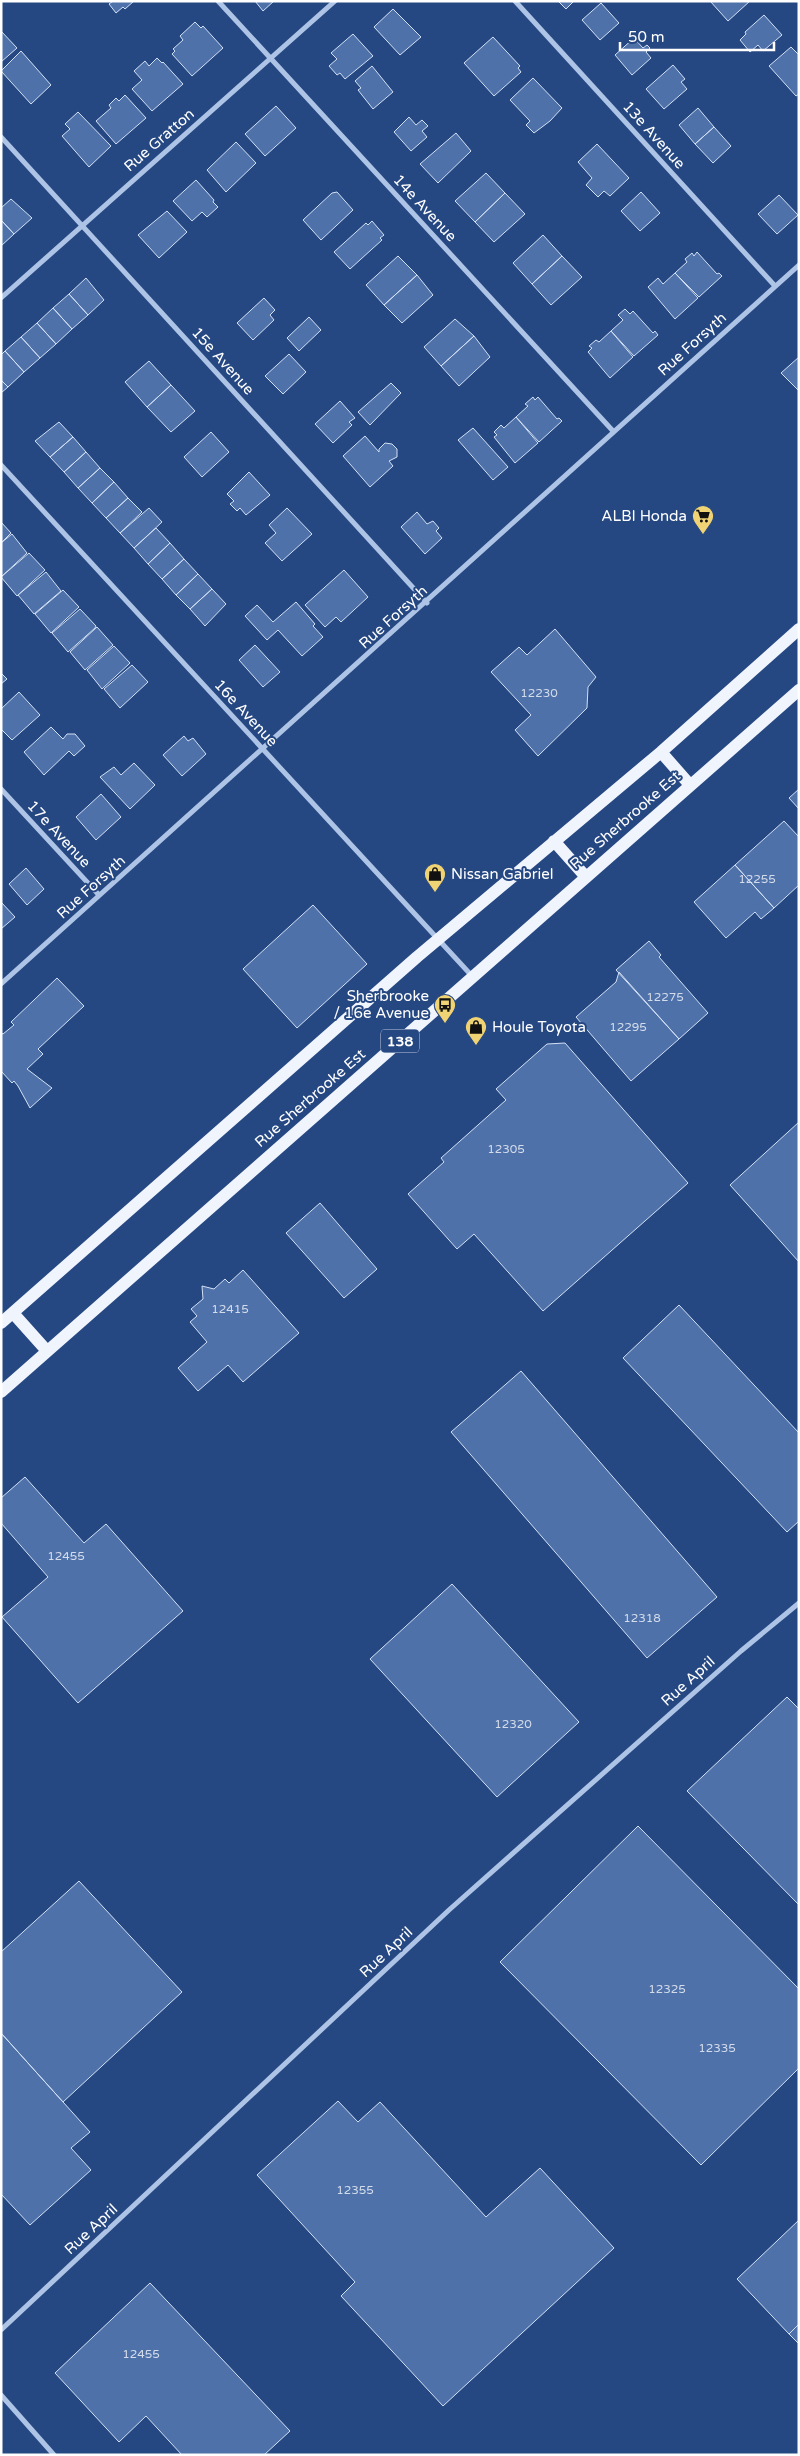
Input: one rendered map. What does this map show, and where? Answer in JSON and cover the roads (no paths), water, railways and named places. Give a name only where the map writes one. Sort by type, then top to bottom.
[{"type":"main road","name":"Rue Sherbrooke Est","points":[[1,1323],[438,939],[661,752],[798,631]]},
{"type":"main road","name":"Rue Sherbrooke Est","points":[[1,1392],[799,690]]},
{"type":"main road","points":[[661,752],[690,785]]},
{"type":"main road","points":[[554,841],[586,877]]},
{"type":"main road","points":[[13,1313],[47,1352]]},
{"type":"street","name":"14e Avenue","points":[[218,1],[613,432]]},
{"type":"street","name":"Rue Gratton","points":[[1,298],[334,1]]},
{"type":"street","name":"13e Avenue","points":[[515,1],[775,286]]},
{"type":"street","name":"15e Avenue","points":[[1,137],[426,603]]},
{"type":"street","name":"Rue Forsyth","points":[[1,984],[263,750],[799,265]]},
{"type":"street","name":"16e Avenue","points":[[1,465],[472,977]]},
{"type":"street","name":"17e Avenue","points":[[1,790],[99,896]]},
{"type":"street","name":"Rue April","points":[[1,2330],[449,1910],[741,1651],[799,1603]]},
{"type":"street","points":[[1,2395],[54,2455]]},
{"type":"place","name":"ALBI Honda","points":[[703,535]]},
{"type":"place","name":"Nissan Gabriel","points":[[435,893]]},
{"type":"place","name":"Sherbrooke / 16e Avenue","points":[[445,1024]]},
{"type":"place","name":"Houle Toyota","points":[[476,1046]]}]
